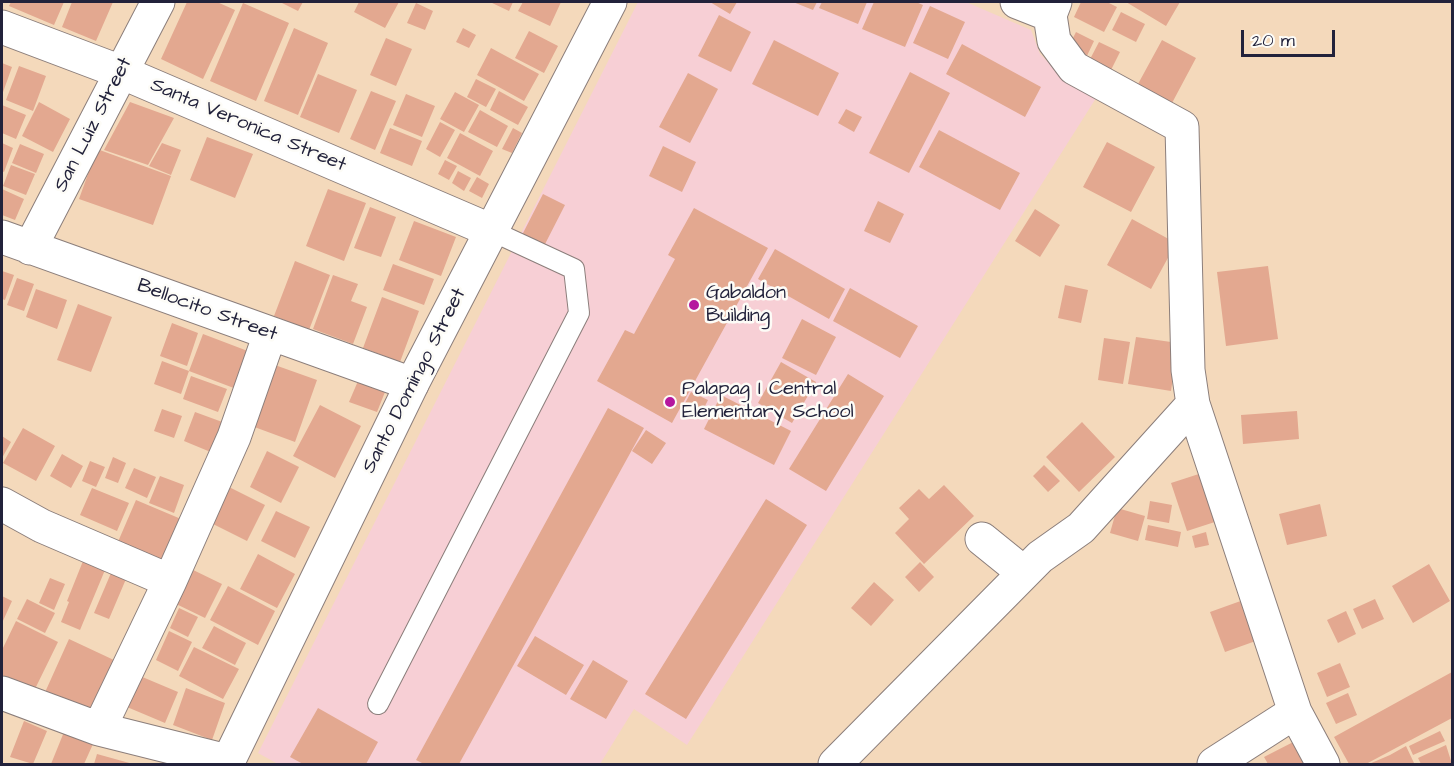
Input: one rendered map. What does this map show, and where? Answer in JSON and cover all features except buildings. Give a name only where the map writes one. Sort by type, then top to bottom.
[{"type":"street","name":"San Luiz Street","points":[[16,243],[121,72],[158,2]]},
{"type":"street","name":"Santo Domingo Street","points":[[227,763],[412,384],[609,2]]},
{"type":"street","points":[[1017,2],[1053,8],[1054,41],[1074,68],[1182,127],[1188,370],[1193,404],[1295,712],[1323,765]]},
{"type":"street","name":"Santa Veronica Street","points":[[2,27],[121,72],[492,231]]},
{"type":"street","name":"Bellocito Street","points":[[16,243],[412,384]]},
{"type":"street","points":[[99,729],[170,581],[234,437],[270,334]]},
{"type":"street","points":[[835,765],[1040,557],[1081,528],[1193,404]]},
{"type":"street","points":[[2,504],[42,526],[170,581]]},
{"type":"street","points":[[982,539],[1024,573]]},
{"type":"street","points":[[2,693],[99,729],[227,763]]},
{"type":"street","points":[[1214,765],[1295,712]]},
{"type":"lane","points":[[378,704],[579,313],[574,269],[492,231]]},
{"type":"shaded area","name":"Palapag I Central Elementary School","points":[[638,2],[966,2],[1031,30],[1040,54],[1067,81],[1098,95],[687,745],[634,709],[600,764],[278,764],[258,753]]},
{"type":"place","name":"Gabaldon Building","points":[[694,305]]},
{"type":"place","name":"Palapag I Central Elementary School","points":[[670,402]]}]
